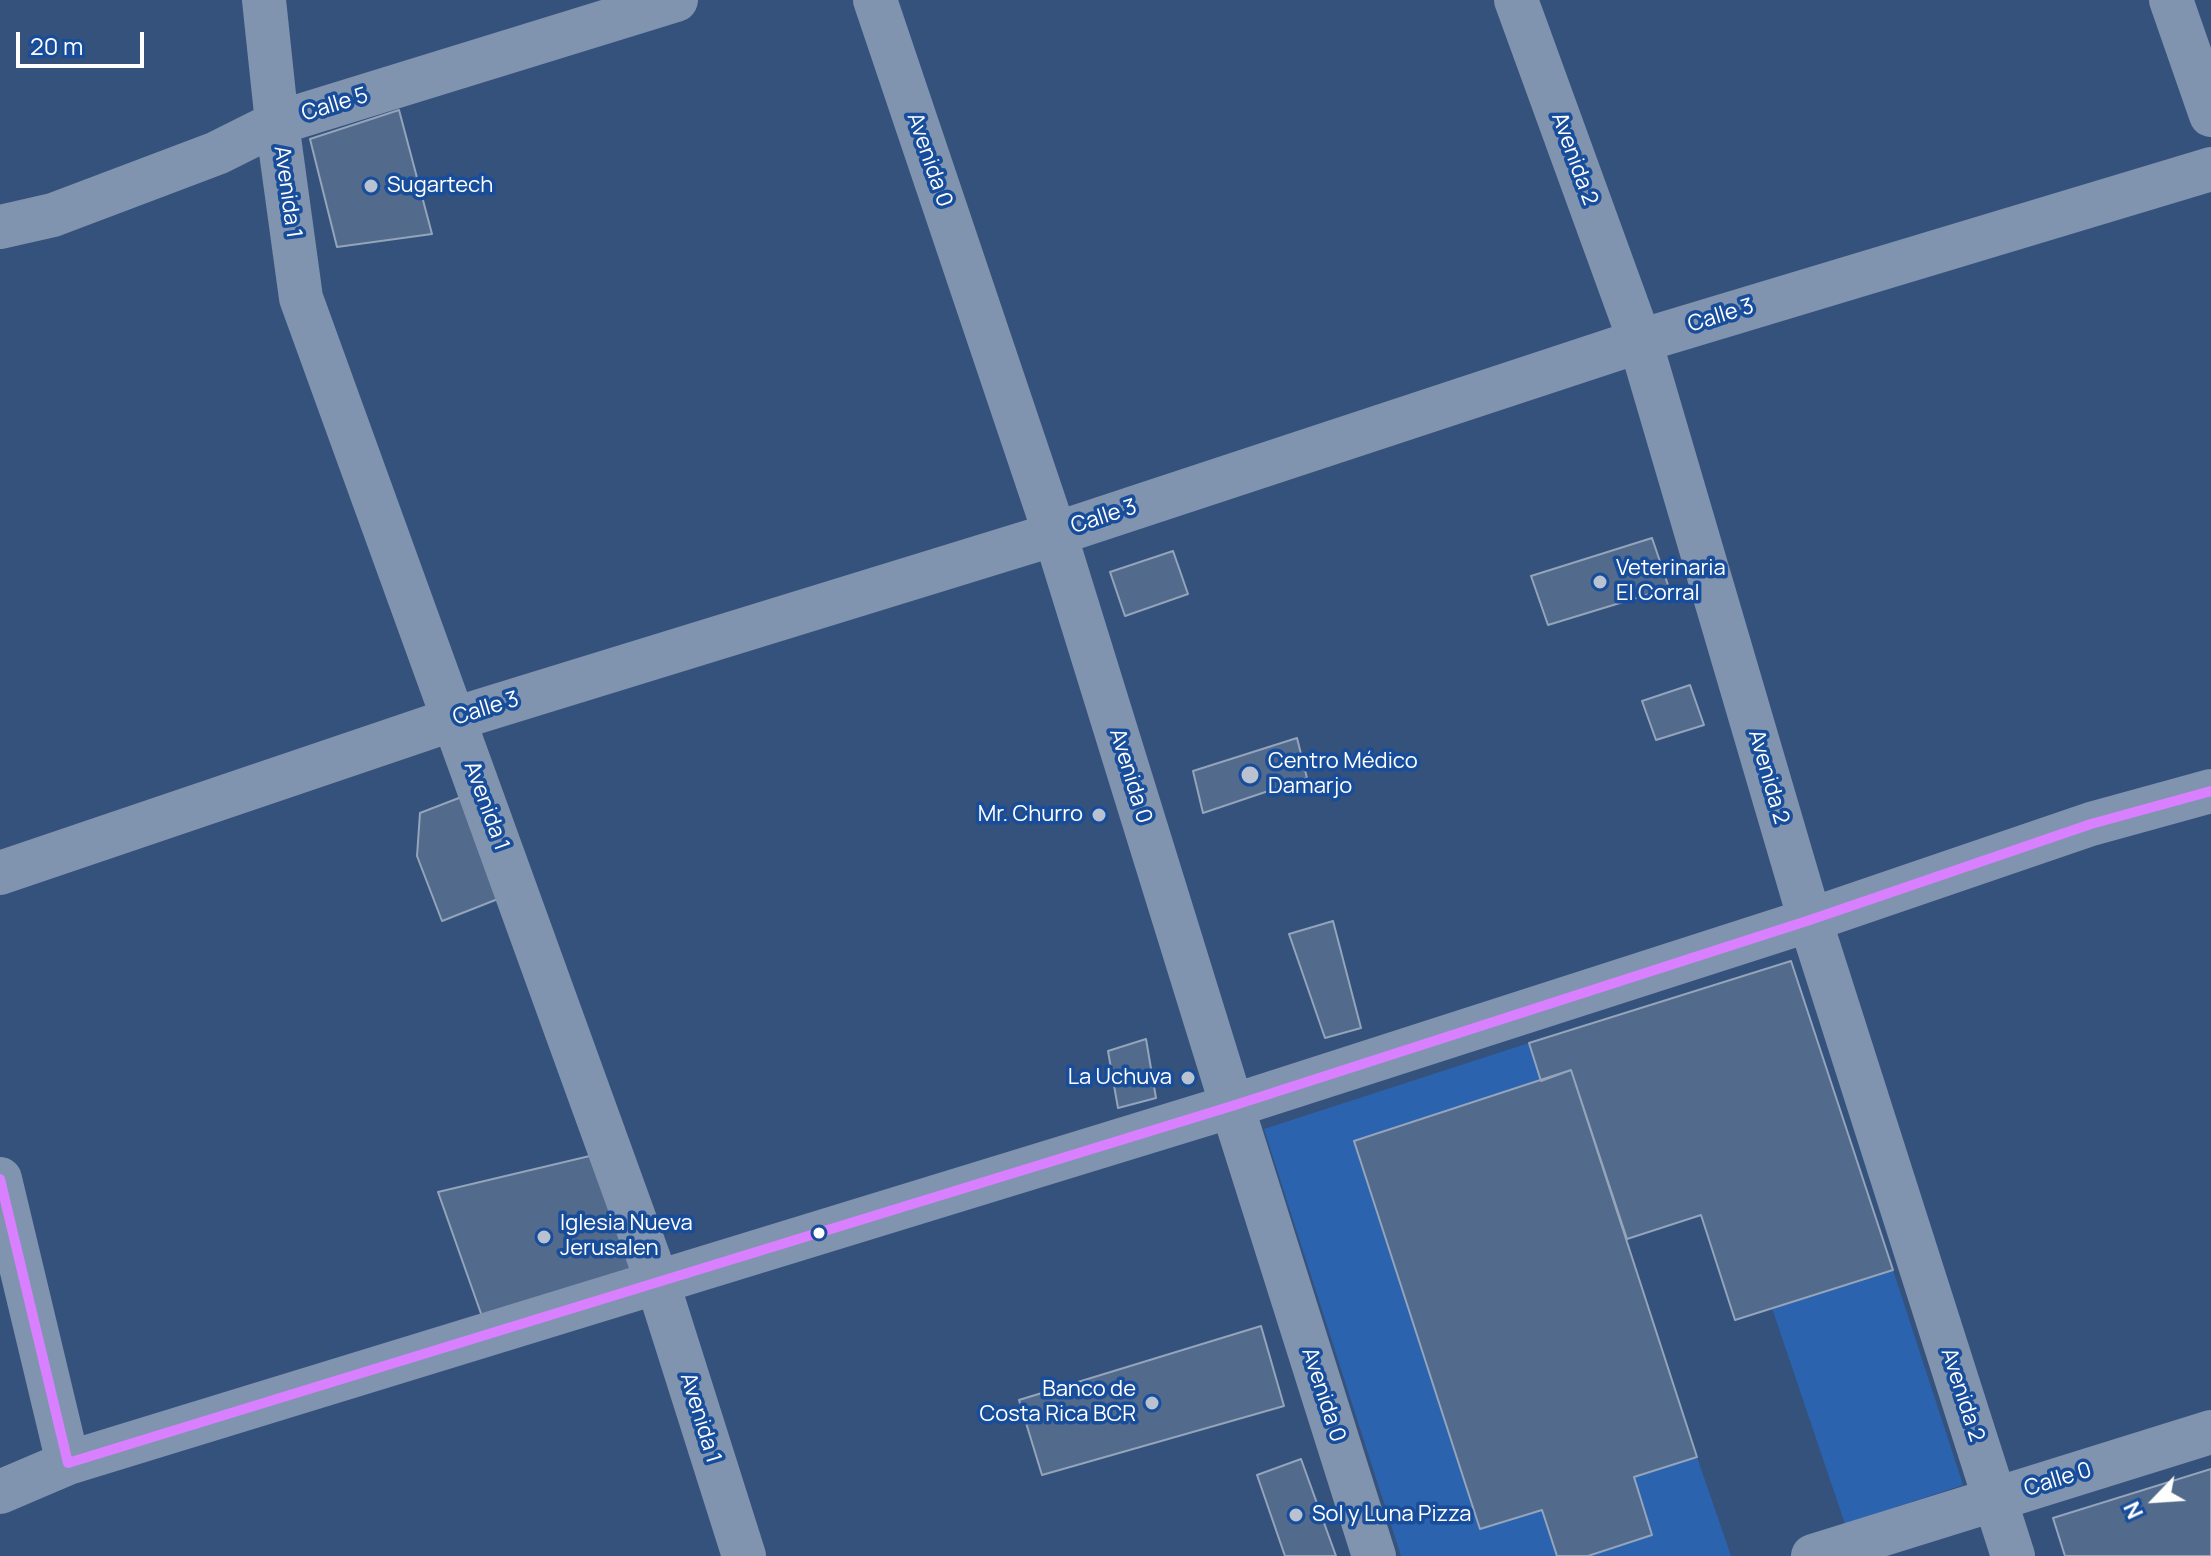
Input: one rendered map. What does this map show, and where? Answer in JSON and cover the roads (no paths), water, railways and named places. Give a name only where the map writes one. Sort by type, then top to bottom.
[{"type":"street","name":"Avenida 1","points":[[264,0],[301,298],[657,1281],[744,1556]]},
{"type":"street","name":"Calle 5","points":[[0,227],[53,215],[217,153],[277,123],[676,0]]},
{"type":"street","name":"Avenida 0","points":[[875,0],[1055,534],[1374,1556]]},
{"type":"street","name":"Avenida 2","points":[[1516,0],[1640,341],[1810,920],[2013,1556]]},
{"type":"street","points":[[2171,0],[2211,115]]},
{"type":"street","name":"Calle 3","points":[[0,873],[454,719],[1055,534],[1640,341],[2211,169]]},
{"type":"street","points":[[0,1492],[68,1463],[1232,1106],[1810,920],[2091,824],[2211,791]]},
{"type":"street","points":[[0,1179],[68,1463]]},
{"type":"street","name":"Calle 0","points":[[1813,1556],[2211,1432]]},
{"type":"place","name":"Sugartech","points":[[371,186]]},
{"type":"place","name":"Veterinaria El Corral","points":[[1600,582]]},
{"type":"place","name":"Centro Médico Damarjo","points":[[1250,775]]},
{"type":"place","name":"Mr. Churro","points":[[1099,815]]},
{"type":"place","name":"La Uchuva","points":[[1188,1078]]},
{"type":"place","name":"Iglesia Nueva Jerusalen","points":[[544,1237]]},
{"type":"place","name":"Banco de Costa Rica BCR","points":[[1152,1403]]},
{"type":"place","name":"Sol y Luna Pizza","points":[[1296,1515]]}]
